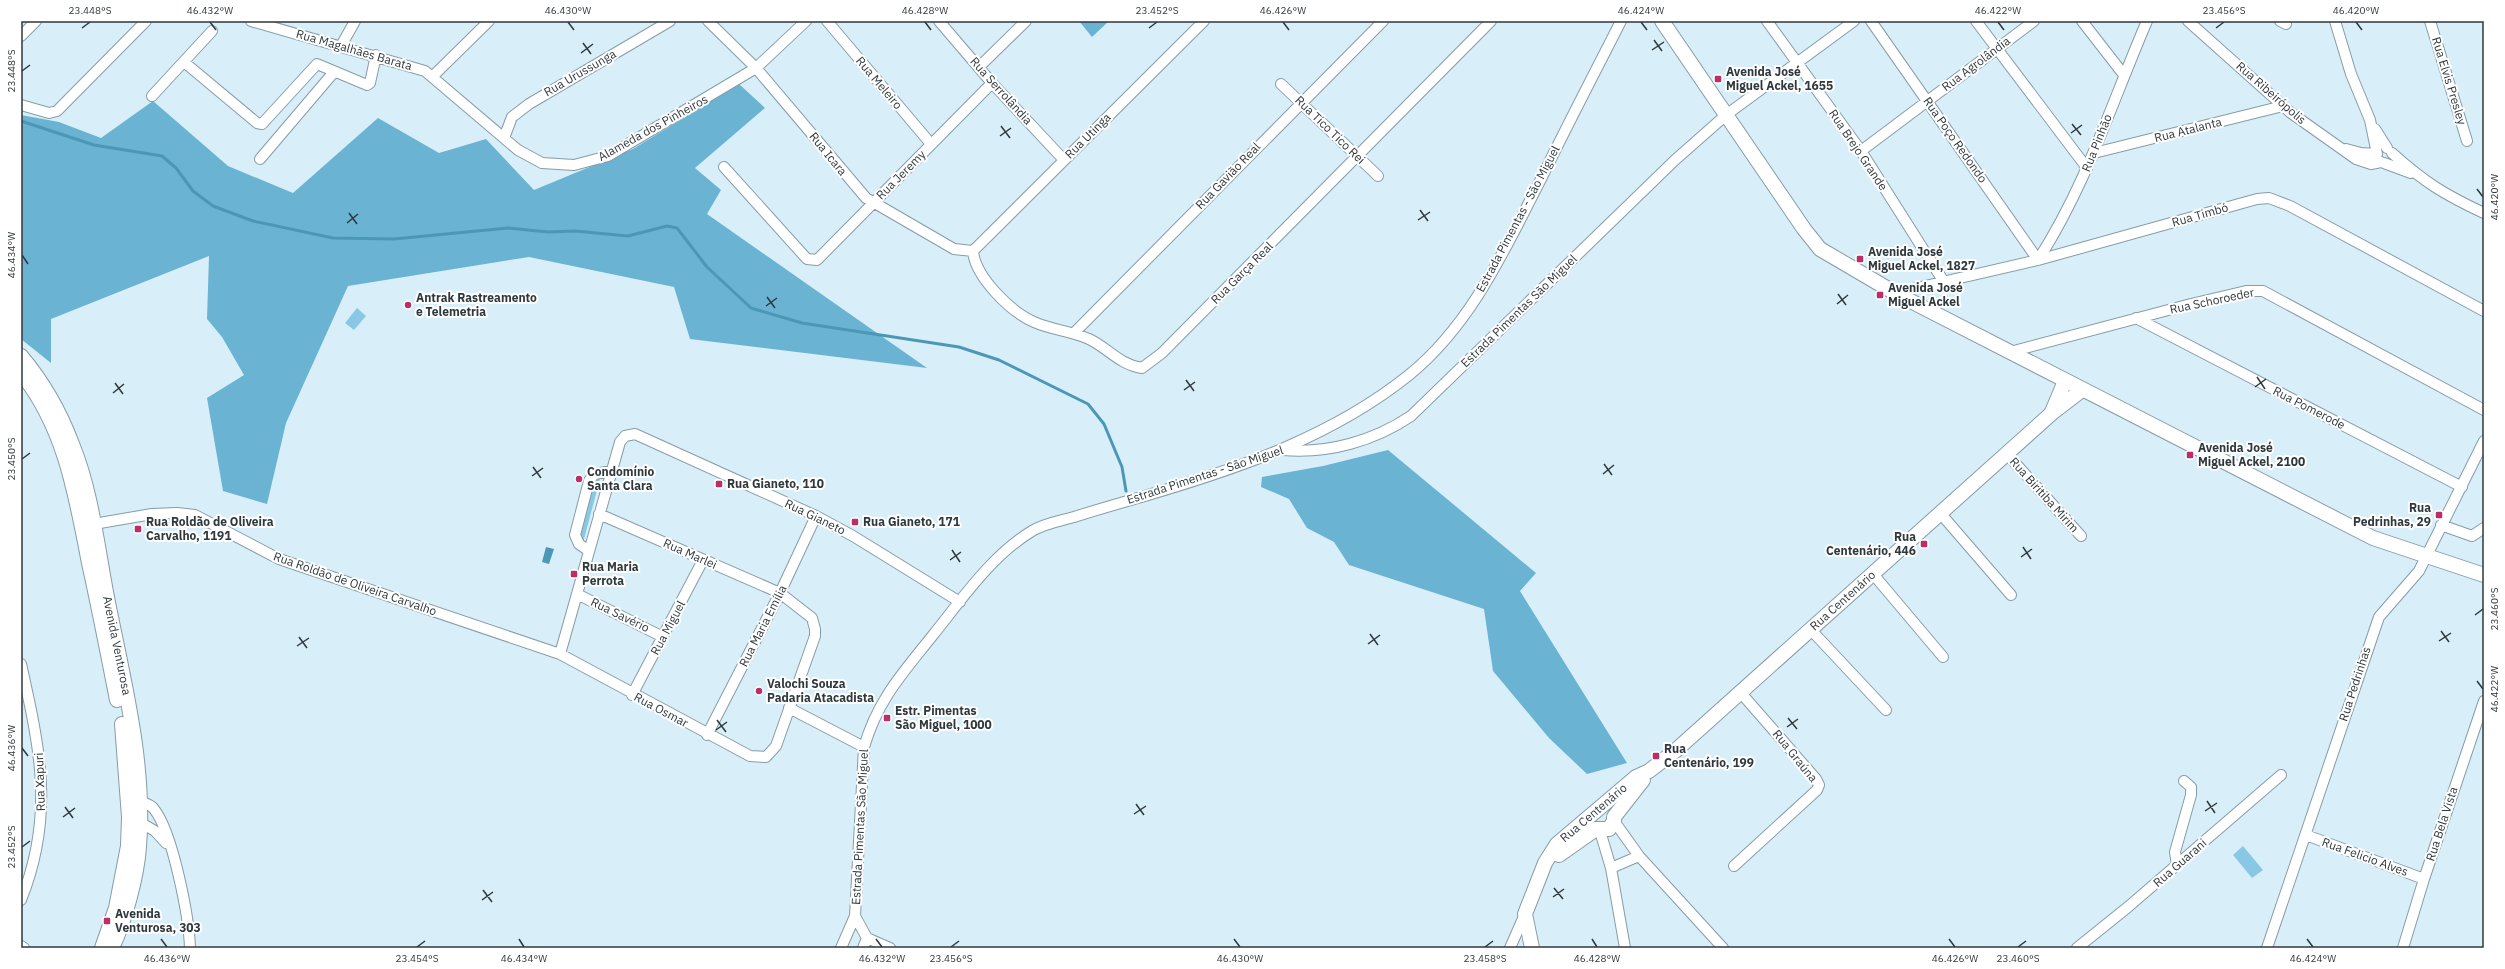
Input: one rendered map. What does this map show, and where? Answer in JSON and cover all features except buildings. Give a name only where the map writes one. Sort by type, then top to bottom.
[{"type":"street","points":[[21,36],[36,21]]},
{"type":"street","points":[[21,105],[48,113],[57,111],[146,21]]},
{"type":"street","name":"Rua Magalhães Barata","points":[[251,21],[415,67],[433,76]]},
{"type":"street","points":[[342,46],[355,21]]},
{"type":"street","points":[[433,76],[490,21]]},
{"type":"street","name":"Rua Urussunga","points":[[504,138],[512,117],[529,104],[670,21]]},
{"type":"street","name":"Rua Icara","points":[[708,21],[756,68],[850,182],[873,203],[954,249],[973,251]]},
{"type":"street","name":"Alameda dos Pinheiros","points":[[433,76],[518,150],[542,163],[574,165],[589,163],[624,147],[756,68],[806,21]]},
{"type":"street","name":"Rua Meleiro","points":[[827,21],[931,144]]},
{"type":"street","name":"Rua Serrolândia","points":[[939,21],[992,83],[1064,160]]},
{"type":"street","points":[[979,67],[1026,21]]},
{"type":"street","name":"Rua Utinga","points":[[973,251],[1204,21]]},
{"type":"street","name":"Rua Gavião Real","points":[[1075,332],[1301,101],[1382,21]]},
{"type":"street","name":"Rua Garça Real","points":[[973,251],[978,271],[1015,311],[1034,323],[1075,332],[1091,340],[1132,367],[1142,368],[1151,362],[1357,158],[1491,21]]},
{"type":"street","name":"Estrada Pimentas - São Miguel","points":[[960,602],[999,558],[1033,530],[1167,489],[1283,450],[1380,396],[1404,378],[1435,351],[1463,317],[1483,287],[1508,244],[1621,21]]},
{"type":"street","points":[[1662,21],[1816,245],[1895,293],[2373,538],[2484,575]]},
{"type":"street","name":"Rua Brejo Grande","points":[[1767,21],[1861,151],[1944,282]]},
{"type":"street","name":"Estrada Pimentas São Miguel","points":[[1283,450],[1303,452],[1348,445],[1391,430],[1411,416],[1675,160],[1726,115],[1796,62],[1854,21]]},
{"type":"street","name":"Rua Poço Redondo","points":[[1871,21],[1928,100],[2038,260]]},
{"type":"street","points":[[1976,21],[2088,168]]},
{"type":"street","name":"Rua Agrolândia","points":[[1861,151],[2034,21]]},
{"type":"street","points":[[2082,21],[2124,75]]},
{"type":"street","name":"Rua Pinhão","points":[[2038,260],[2057,231],[2088,168],[2124,75],[2147,21]]},
{"type":"street","name":"Rua Ribeirópolis","points":[[2188,21],[2283,106],[2339,147],[2381,160]]},
{"type":"street","points":[[2335,21],[2351,74],[2370,120],[2381,160]]},
{"type":"street","name":"Rua Elvis Presley","points":[[2430,21],[2467,141]]},
{"type":"street","points":[[152,96],[212,32]]},
{"type":"street","points":[[184,62],[257,123],[262,124],[312,67],[317,64],[367,85],[370,83],[376,56]]},
{"type":"street","points":[[260,159],[334,72]]},
{"type":"street","name":"Rua Jeremy","points":[[724,167],[807,259],[817,260],[992,83]]},
{"type":"street","name":"Rua Tico Tico Rei","points":[[1281,84],[1301,101],[1357,158],[1378,176]]},
{"type":"street","name":"Rua Atalanta","points":[[2094,153],[2283,106]]},
{"type":"street","points":[[2370,120],[2389,151],[2416,176],[2440,192],[2484,213]]},
{"type":"street","points":[[2381,160],[2382,149],[2389,151]]},
{"type":"street","points":[[2381,160],[2416,176]]},
{"type":"street","name":"Rua Timbó","points":[[1895,293],[2038,260],[2257,199],[2269,198],[2290,206],[2484,311]]},
{"type":"street","name":"Rua Schoroeder","points":[[2010,352],[2136,318],[2246,291],[2264,291],[2484,410]]},
{"type":"street","name":"Rua Pomerode","points":[[2136,318],[2462,487]]},
{"type":"street","name":"Avenida Venturosa","points":[[21,356],[46,390],[72,444],[87,525],[132,726],[135,820],[139,848],[124,922],[112,948]]},
{"type":"street","name":"Avenida Venturosa","points":[[21,373],[40,398],[57,433],[87,525]]},
{"type":"street","name":"Rua Centenário","points":[[2052,413],[2065,381]]},
{"type":"street","name":"Rua Centenário","points":[[1510,948],[1545,863],[1557,844],[1636,777],[1649,771],[1675,751],[1812,631],[2052,413],[2082,390]]},
{"type":"street","name":"Rua Gianeto","points":[[612,471],[620,442],[625,436],[635,434],[816,516],[853,536],[960,602]]},
{"type":"street","name":"Rua Pedrinhas","points":[[2267,948],[2379,617],[2415,576],[2462,487],[2484,441]]},
{"type":"street","name":"Rua Biritiba Mirim","points":[[2007,454],[2081,536]]},
{"type":"street","points":[[560,654],[612,471],[594,474],[586,492],[574,535],[579,544],[589,551]]},
{"type":"street","name":"Rua Roldão de Oliveira Carvalho","points":[[87,525],[152,514],[177,513],[194,515],[280,559],[560,654]]},
{"type":"street","name":"Rua Marlei","points":[[600,514],[780,593],[808,613],[815,629],[790,708],[776,746],[766,757]]},
{"type":"street","points":[[1941,514],[2012,595]]},
{"type":"street","name":"Rua Maria Emília","points":[[707,734],[780,593],[816,516]]},
{"type":"street","points":[[2441,525],[2472,536],[2484,528]]},
{"type":"street","name":"Rua Miguel","points":[[632,695],[703,560]]},
{"type":"street","points":[[1873,574],[1943,656]]},
{"type":"street","name":"Rua Savério","points":[[577,594],[663,637]]},
{"type":"street","name":"Estrada Pimentas São Miguel","points":[[841,948],[855,916],[864,747],[875,714],[886,695],[960,602]]},
{"type":"street","points":[[1812,631],[1886,710]]},
{"type":"street","name":"Rua Osmar","points":[[560,654],[632,695],[750,756],[766,757]]},
{"type":"street","name":"Rua Xapuri","points":[[21,664],[35,728],[42,796],[39,835],[33,871],[21,900]]},
{"type":"street","name":"Rua Graúna","points":[[1734,866],[1817,790],[1818,785],[1816,779],[1741,693]]},
{"type":"street","points":[[790,708],[864,747]]},
{"type":"street","name":"Rua Bela Vista","points":[[2403,948],[2424,879],[2483,708]]},
{"type":"street","name":"Rua Centenário","points":[[1545,863],[1598,830],[1609,829],[1614,819],[1649,771]]},
{"type":"street","name":"Rua Guarani","points":[[2076,948],[2177,865],[2281,775]]},
{"type":"street","points":[[2177,865],[2174,852],[2191,788],[2184,781]]},
{"type":"street","points":[[134,802],[153,808],[171,849],[189,929],[190,948]]},
{"type":"street","points":[[1625,948],[1611,868],[1598,830],[1591,822],[1596,811],[1609,810],[1639,856],[1723,948]]},
{"type":"street","points":[[135,820],[156,831],[171,849]]},
{"type":"street","name":"Avenida Venturosa","points":[[102,948],[116,908],[128,846],[135,820]]},
{"type":"street","name":"Rua Felicio Alves","points":[[2306,835],[2424,879]]},
{"type":"street","points":[[1611,868],[1639,856]]},
{"type":"street","points":[[1525,914],[1532,948]]},
{"type":"street","name":"Estrada Pimentas São Miguel","points":[[855,916],[867,938]]},
{"type":"street","points":[[1712,937],[1714,948]]},
{"type":"street","points":[[863,948],[867,938],[890,948]]},
{"type":"shaded area","points":[[1079,21],[1109,21],[1092,37]]},
{"type":"shaded area","points":[[739,84],[765,108],[695,168],[721,190],[707,214],[927,368],[690,339],[674,287],[529,257],[348,286],[286,423],[267,504],[223,491],[207,398],[244,375],[222,337],[207,319],[209,256],[51,319],[51,363],[21,339],[21,115],[59,122],[101,138],[153,101],[228,166],[293,193],[378,118],[439,153],[486,139],[534,190],[633,149]]},
{"type":"shaded area","points":[[357,308],[366,316],[354,330],[345,323]]},
{"type":"shaded area","points":[[1388,450],[1536,573],[1520,591],[1627,763],[1587,774],[1549,738],[1493,671],[1484,609],[1349,565],[1334,542],[1307,528],[1289,499],[1261,487],[1262,477],[1323,466]]},
{"type":"shaded area","points":[[601,475],[583,543],[579,537],[592,480]]},
{"type":"shaded area","points":[[546,547],[554,549],[549,564],[542,562]]},
{"type":"shaded area","points":[[2243,846],[2263,870],[2252,878],[2233,855]]},
{"type":"waterway","points":[[21,121],[94,145],[162,156],[176,168],[193,191],[213,206],[253,221],[333,238],[394,239],[508,228],[548,232],[575,231],[628,236],[667,226],[677,228],[707,267],[751,308],[802,323],[959,347],[999,360],[1088,404],[1104,424],[1122,467],[1126,491]]},
{"type":"place","name":"Avenida José Miguel Ackel, 1655","points":[[1718,79]]},
{"type":"place","name":"Avenida José Miguel Ackel, 1827","points":[[1860,259]]},
{"type":"place","name":"Avenida José Miguel Ackel","points":[[1880,295]]},
{"type":"place","name":"Antrak Rastreamento e Telemetria","points":[[408,305]]},
{"type":"place","name":"Avenida José Miguel Ackel, 2100","points":[[2190,455]]},
{"type":"place","name":"Condomínio Santa Clara","points":[[579,479]]},
{"type":"place","name":"Rua Gianeto, 110","points":[[719,484]]},
{"type":"place","name":"Rua Pedrinhas, 29","points":[[2439,515]]},
{"type":"place","name":"Rua Gianeto, 171","points":[[855,522]]},
{"type":"place","name":"Rua Roldão de Oliveira Carvalho, 1191","points":[[138,529]]},
{"type":"place","name":"Rua Centenário, 446","points":[[1924,544]]},
{"type":"place","name":"Rua Maria Perrota","points":[[574,574]]},
{"type":"place","name":"Valochi Souza Padaria Atacadista","points":[[759,691]]},
{"type":"place","name":"Estr. Pimentas São Miguel, 1000","points":[[887,718]]},
{"type":"place","name":"Rua Centenário, 199","points":[[1656,756]]},
{"type":"place","name":"Avenida Venturosa, 303","points":[[107,921]]}]
